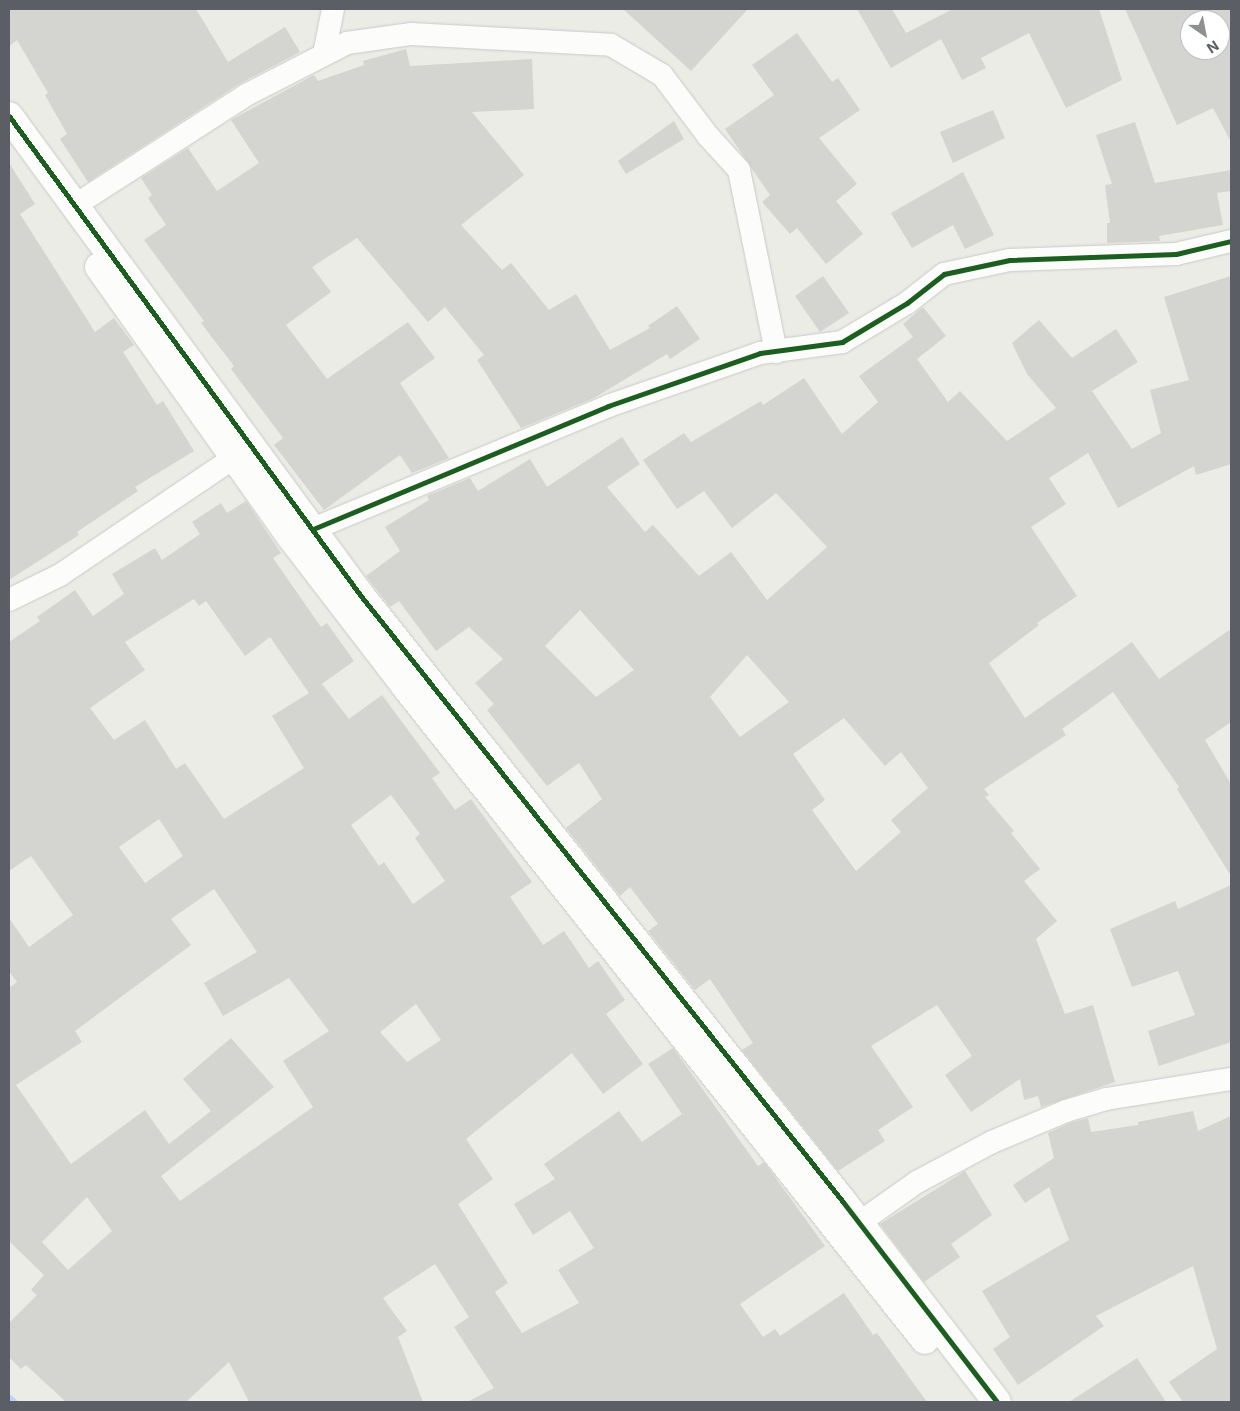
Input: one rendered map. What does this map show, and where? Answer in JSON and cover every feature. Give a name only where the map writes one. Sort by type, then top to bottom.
[{"type":"street","points":[[324,54],[333,9]]},
{"type":"street","points":[[76,204],[246,94],[347,43],[411,34],[611,45],[662,76],[708,136],[739,170],[776,352]]},
{"type":"street","points":[[9,116],[76,204],[406,687],[973,1402]]},
{"type":"street","points":[[9,146],[44,189],[243,451],[313,529],[361,596],[859,1223],[997,1402]]},
{"type":"street","points":[[313,529],[608,406],[760,353],[842,342],[907,303],[944,274],[974,265],[1010,260],[1176,254],[1231,241]]},
{"type":"street","points":[[9,600],[60,574],[243,451]]},
{"type":"street","points":[[859,1223],[917,1182],[992,1142],[1066,1110],[1106,1099],[1231,1079]]},
{"type":"building","points":[[9,9],[196,9],[228,62],[285,27],[300,52],[239,84],[88,182],[60,139],[67,134],[45,95],[48,93],[17,40],[9,46]]},
{"type":"building","points":[[623,9],[748,9],[691,71]]},
{"type":"building","points":[[857,9],[892,9],[906,33],[953,9],[1099,9],[1122,80],[1066,108],[1029,33],[981,58],[986,68],[962,80],[941,39],[891,68]]},
{"type":"building","points":[[1125,9],[1231,9],[1231,142],[1213,108],[1177,125]]},
{"type":"building","points":[[797,33],[832,82],[838,78],[860,110],[819,138],[857,184],[836,201],[863,234],[826,264],[797,228],[790,234],[762,202],[770,195],[725,129],[774,95],[752,65]]},
{"type":"building","points":[[406,49],[410,66],[532,59],[534,109],[472,112],[524,175],[461,225],[502,270],[511,263],[549,310],[576,294],[610,350],[650,328],[648,326],[677,306],[700,339],[670,359],[667,354],[594,398],[521,428],[477,360],[484,355],[445,307],[428,322],[357,238],[312,267],[331,292],[286,325],[327,379],[408,322],[435,358],[400,383],[449,458],[412,473],[400,455],[324,510],[274,445],[283,438],[231,369],[234,366],[201,323],[204,321],[144,240],[166,225],[148,198],[152,195],[141,178],[188,148],[217,191],[259,163],[231,120],[314,75],[318,81],[364,65],[363,61]]},
{"type":"building","points":[[993,110],[1005,138],[953,163],[940,132]]},
{"type":"building","points":[[674,121],[684,139],[626,174],[618,161]]},
{"type":"building","points":[[1135,122],[1155,183],[1231,170],[1231,191],[1217,193],[1223,225],[1159,236],[1160,241],[1107,243],[1107,223],[1110,223],[1105,185],[1112,184],[1096,135]]},
{"type":"building","points":[[9,163],[35,204],[20,214],[95,332],[114,318],[134,345],[123,352],[157,405],[163,401],[194,451],[135,487],[138,491],[77,532],[79,535],[9,580]]},
{"type":"building","points":[[963,172],[994,235],[965,249],[953,225],[912,248],[891,213]]},
{"type":"building","points":[[823,276],[849,313],[820,332],[795,296]]},
{"type":"building","points":[[1231,276],[1231,464],[1196,475],[1194,466],[1118,508],[1088,453],[1049,478],[1066,504],[1031,527],[1077,596],[1037,623],[1039,625],[989,663],[1025,718],[1132,642],[1159,679],[1231,629],[1231,722],[1205,740],[1231,784],[1231,876],[1177,789],[1179,787],[1113,692],[1062,729],[1066,735],[984,789],[989,795],[985,797],[1014,831],[1011,833],[1040,869],[1024,881],[1057,921],[1036,939],[1065,1014],[1093,1005],[1115,1082],[1041,1107],[1038,1096],[1024,1100],[1020,1079],[971,1112],[945,1075],[972,1056],[937,1005],[871,1046],[913,1107],[878,1130],[885,1141],[838,1171],[742,1050],[753,1043],[710,979],[695,990],[648,931],[658,924],[630,887],[620,896],[566,828],[602,799],[579,763],[547,786],[487,710],[494,704],[475,683],[503,659],[469,627],[436,651],[399,601],[390,607],[366,576],[400,551],[385,527],[429,500],[427,496],[470,478],[478,491],[530,459],[547,487],[622,437],[640,464],[607,487],[645,532],[653,525],[699,576],[731,552],[767,600],[827,547],[776,493],[732,528],[704,491],[677,509],[643,460],[684,433],[691,442],[761,401],[763,405],[804,378],[842,434],[878,402],[859,376],[913,337],[903,324],[923,307],[946,336],[917,359],[948,402],[960,391],[1007,441],[1056,408],[1027,374],[1012,343],[1039,320],[1072,358],[1116,329],[1138,362],[1092,391],[1132,449],[1161,433],[1150,390],[1189,380],[1164,297]],"holes":[[[580,610],[634,670],[596,697],[545,646]],[[747,655],[789,702],[740,737],[710,697]],[[844,718],[885,766],[901,752],[928,788],[891,820],[901,832],[856,871],[812,810],[825,800],[793,754]]]},
{"type":"building","points":[[246,501],[281,553],[273,558],[321,627],[327,623],[354,661],[309,693],[322,684],[349,719],[382,695],[440,773],[432,778],[455,810],[471,799],[532,882],[510,897],[543,945],[564,931],[589,968],[598,961],[625,1000],[606,1014],[643,1064],[603,1094],[572,1053],[466,1139],[493,1179],[458,1204],[508,1283],[495,1292],[522,1333],[579,1303],[558,1270],[594,1248],[570,1211],[533,1235],[514,1204],[555,1179],[544,1164],[619,1111],[642,1142],[682,1114],[648,1064],[673,1048],[758,1166],[764,1162],[825,1246],[740,1304],[763,1337],[775,1329],[780,1336],[844,1293],[873,1335],[877,1333],[927,1402],[467,1402],[494,1388],[454,1327],[469,1317],[435,1264],[383,1298],[407,1331],[398,1337],[423,1402],[249,1402],[229,1362],[186,1402],[66,1402],[26,1365],[21,1369],[9,1357],[9,1323],[37,1295],[31,1290],[44,1275],[9,1241],[9,988],[17,982],[9,971],[9,918],[29,947],[73,915],[31,856],[9,871],[9,642],[40,621],[37,617],[75,590],[93,616],[124,594],[112,574],[155,548],[162,560],[200,534],[192,522],[221,503],[227,513]],"holes":[[[194,599],[199,606],[206,601],[245,656],[270,637],[309,693],[272,716],[304,768],[224,819],[185,763],[176,769],[145,720],[114,740],[90,708],[145,670],[125,642]],[[391,795],[420,834],[415,838],[445,881],[413,904],[384,862],[379,866],[351,825]],[[159,819],[183,856],[145,883],[119,847]],[[214,889],[257,952],[204,983],[223,1016],[289,978],[329,1031],[283,1061],[313,1107],[180,1201],[161,1176],[274,1087],[231,1038],[183,1079],[211,1111],[169,1144],[145,1110],[71,1164],[16,1085],[82,1042],[75,1031],[191,945],[171,919]],[[416,1004],[441,1040],[407,1062],[380,1032]],[[87,1197],[112,1231],[68,1270],[42,1242]]]},
{"type":"building","points":[[1231,885],[1231,1042],[1159,1066],[1148,1031],[1195,1015],[1178,971],[1132,987],[1110,929],[1175,901],[1178,909]]},
{"type":"building","points":[[1193,1111],[1198,1131],[1231,1116],[1231,1402],[1183,1402],[1169,1382],[1217,1349],[1193,1266],[1096,1316],[1104,1326],[1018,1385],[993,1349],[1010,1337],[982,1291],[1069,1240],[1049,1187],[1025,1203],[1013,1185],[1054,1158],[1048,1133],[1070,1123],[1088,1118],[1091,1132],[1138,1125],[1138,1122]]},
{"type":"building","points":[[965,1171],[992,1215],[951,1244],[960,1257],[924,1282],[880,1224]]},
{"type":"building","points":[[1137,1358],[1166,1402],[1069,1402]]},
{"type":"waterway","points":[[9,1399],[13,1402]]},
{"type":"cycle path","points":[[9,116],[361,596],[843,1202],[997,1402]]},
{"type":"cycle path","points":[[313,529],[608,406],[760,353],[842,342],[907,303],[944,274],[1010,260],[1176,254],[1231,241]]}]
